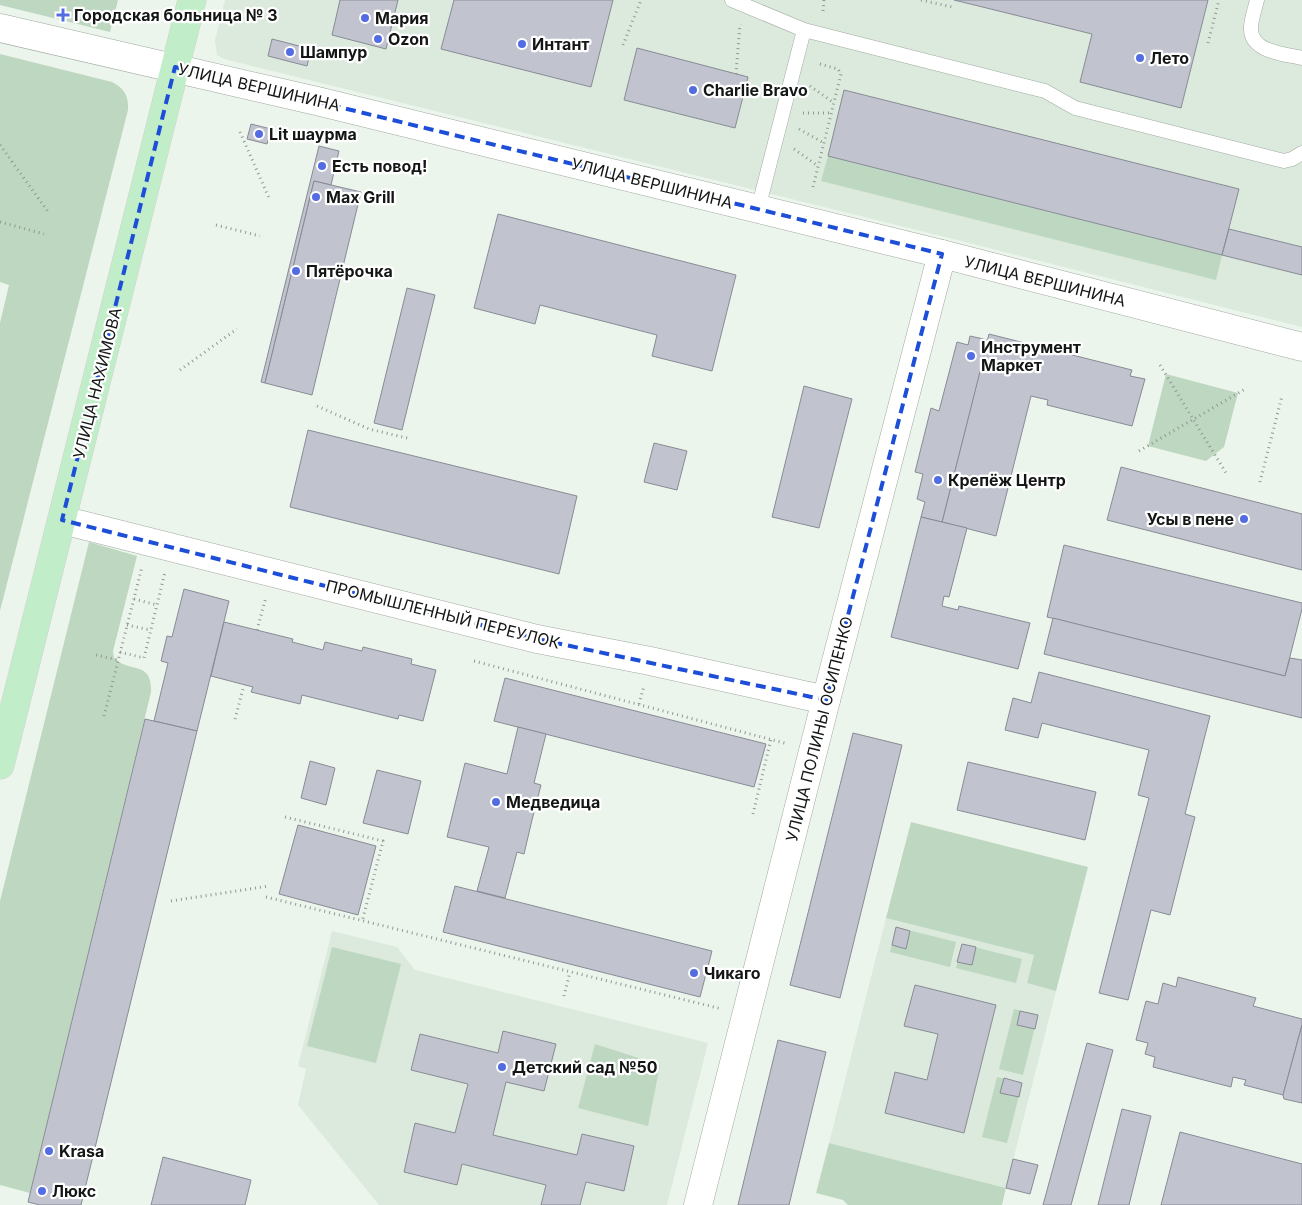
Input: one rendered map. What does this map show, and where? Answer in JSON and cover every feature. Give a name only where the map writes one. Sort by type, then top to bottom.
[{"type":"main road","name":"УЛИЦА НАХИМОВА","points":[[0,765],[4,731],[62,520],[192,0]]},
{"type":"street","name":"УЛИЦА ВЕРШИНИНА","points":[[0,28],[175,67],[942,254],[1302,347]]},
{"type":"street","name":"УЛИЦА ПОЛИНЫ ОСИПЕНКО","points":[[698,1205],[826,700],[942,254]]},
{"type":"street","name":"ПРОМЫШЛЕННЫЙ ПЕРЕУЛОК","points":[[62,520],[537,639],[650,661],[826,700]]},
{"type":"lane","points":[[1257,0],[1250,29],[1253,39],[1261,46],[1273,51],[1302,58]]},
{"type":"lane","points":[[736,2],[804,30],[1045,91],[1075,108],[1284,161],[1292,160],[1302,153]]},
{"type":"lane","points":[[758,209],[804,30]]},
{"type":"path","points":[[623,45],[641,0]]},
{"type":"path","points":[[823,11],[824,0]]},
{"type":"path","points":[[922,0],[952,7]]},
{"type":"path","points":[[1208,44],[1219,0]]},
{"type":"path","points":[[736,2],[736,74]]},
{"type":"path","points":[[813,187],[832,113],[840,72],[836,68],[816,63]]},
{"type":"path","points":[[810,86],[834,102]]},
{"type":"path","points":[[803,113],[832,113]]},
{"type":"path","points":[[799,129],[824,143]]},
{"type":"path","points":[[240,132],[269,198]]},
{"type":"path","points":[[0,144],[49,213]]},
{"type":"path","points":[[794,149],[818,166]]},
{"type":"path","points":[[0,222],[44,234]]},
{"type":"path","points":[[216,225],[260,236]]},
{"type":"path","points":[[180,370],[237,329]]},
{"type":"path","points":[[1160,365],[1226,473]]},
{"type":"path","points":[[1139,451],[1247,388]]},
{"type":"path","points":[[1260,482],[1282,396]]},
{"type":"path","points":[[317,406],[369,429],[411,439]]},
{"type":"path","points":[[104,716],[134,599],[160,545]]},
{"type":"path","points":[[120,652],[144,658],[157,604],[160,545]]},
{"type":"path","points":[[257,630],[272,572]]},
{"type":"path","points":[[134,599],[157,604]]},
{"type":"path","points":[[127,625],[150,630]]},
{"type":"path","points":[[96,655],[118,660]]},
{"type":"path","points":[[474,661],[788,744]]},
{"type":"path","points":[[235,719],[244,684]]},
{"type":"path","points":[[753,814],[771,739]]},
{"type":"path","points":[[285,817],[383,841],[362,922]]},
{"type":"path","points":[[171,901],[269,886]]},
{"type":"path","points":[[266,897],[722,1009]]},
{"type":"path","points":[[564,996],[570,972]]},
{"type":"highlighted area","points":[[175,67],[942,254],[826,700],[537,639],[62,520]]},
{"type":"shaded area","name":"Городская больница № 3","points":[[0,0],[118,0],[110,32],[0,5]]},
{"type":"shaded area","points":[[225,0],[1302,0],[1302,327],[224,59],[217,55],[215,40]]},
{"type":"shaded area","points":[[0,54],[112,82],[125,93],[128,101],[128,110],[0,611],[0,323],[9,285],[0,282]]},
{"type":"shaded area","points":[[828,156],[1222,255],[1216,280],[821,181]]},
{"type":"shaded area","points":[[1166,374],[1238,393],[1224,447],[1206,461],[1148,446]]},
{"type":"shaded area","points":[[89,542],[137,556],[113,651],[114,658],[121,663],[144,671],[148,675],[151,692],[30,1193],[0,1185],[0,901]]},
{"type":"shaded area","points":[[911,822],[1088,867],[1056,991],[1027,983],[1034,955],[886,918]]},
{"type":"shaded area","points":[[886,918],[1034,955],[1027,983],[1056,991],[1006,1188],[829,1143]]},
{"type":"shaded area","points":[[896,927],[956,942],[950,967],[890,952]]},
{"type":"shaded area","name":"Детский сад №50","points":[[332,931],[397,947],[415,970],[708,1043],[667,1205],[379,1205],[298,1105],[306,1069],[298,1066]]},
{"type":"shaded area","points":[[962,944],[1022,959],[1016,983],[956,968]]},
{"type":"shaded area","points":[[332,947],[401,964],[376,1063],[307,1046]]},
{"type":"shaded area","points":[[1014,1009],[1038,1015],[1023,1075],[999,1069]]},
{"type":"shaded area","points":[[595,1044],[660,1065],[648,1126],[578,1108]]},
{"type":"shaded area","points":[[997,1077],[1022,1083],[1007,1143],[982,1137]]},
{"type":"shaded area","points":[[829,1143],[1006,1188],[1002,1205],[848,1205],[843,1200],[816,1193]]},
{"type":"building","name":"Мария","points":[[340,0],[398,0],[386,49],[332,35]]},
{"type":"building","name":"Интант","points":[[454,0],[613,0],[591,87],[441,49]]},
{"type":"building","name":"Лето","points":[[954,0],[1208,0],[1181,108],[1080,82],[1092,34]]},
{"type":"building","name":"Шампур","points":[[272,39],[311,49],[307,66],[268,56]]},
{"type":"building","points":[[637,48],[748,77],[735,128],[624,100]]},
{"type":"building","points":[[844,90],[1239,189],[1222,255],[828,156]]},
{"type":"building","name":"Lit шаурма","points":[[251,124],[271,129],[267,144],[247,139]]},
{"type":"building","points":[[319,146],[339,151],[331,185],[314,181],[265,383],[261,382]]},
{"type":"building","points":[[314,181],[361,192],[312,395],[265,383]]},
{"type":"building","points":[[498,214],[736,275],[712,371],[652,356],[657,335],[540,305],[535,324],[474,308]]},
{"type":"building","points":[[1229,229],[1302,247],[1302,275],[1222,255]]},
{"type":"building","points":[[407,288],[435,295],[402,430],[374,423]]},
{"type":"building","points":[[989,334],[1132,370],[1130,376],[1145,379],[1132,426],[1047,405],[1048,400],[1031,396],[996,536],[942,522]]},
{"type":"building","points":[[970,336],[988,340],[942,522],[921,517],[925,502],[917,499],[923,474],[915,472],[931,408],[939,411],[957,342],[968,345]]},
{"type":"building","points":[[804,386],[852,399],[819,528],[772,517]]},
{"type":"building","points":[[308,430],[577,496],[559,574],[290,507]]},
{"type":"building","points":[[654,443],[687,451],[677,490],[644,482]]},
{"type":"building","points":[[1121,467],[1302,514],[1302,570],[1107,520]]},
{"type":"building","points":[[921,517],[967,528],[949,597],[944,596],[942,606],[958,610],[959,606],[1030,623],[1018,669],[891,637]]},
{"type":"building","points":[[1064,545],[1302,603],[1285,676],[1047,617]]},
{"type":"building","points":[[184,589],[229,601],[197,731],[154,721],[168,663],[161,661],[167,636],[172,637]]},
{"type":"building","points":[[1053,618],[1285,676],[1290,658],[1302,660],[1302,718],[1044,654]]},
{"type":"building","points":[[224,622],[293,639],[292,642],[323,650],[325,642],[362,651],[363,647],[412,659],[411,664],[436,670],[423,721],[399,715],[398,719],[302,695],[300,704],[251,692],[253,687],[211,676]]},
{"type":"building","points":[[1039,672],[1210,716],[1185,814],[1195,817],[1170,915],[1151,910],[1128,1000],[1099,993],[1149,798],[1138,795],[1149,750],[1042,723],[1038,738],[1005,730],[1013,698],[1031,703]]},
{"type":"building","points":[[505,678],[766,744],[754,787],[494,721]]},
{"type":"building","points":[[145,719],[197,731],[81,1205],[40,1205],[28,1202]]},
{"type":"building","name":"Медведица","points":[[518,727],[546,734],[534,783],[541,785],[524,854],[517,852],[505,898],[477,891],[489,847],[447,837],[465,763],[507,774]]},
{"type":"building","points":[[853,733],[902,745],[840,998],[790,985]]},
{"type":"building","points":[[310,761],[335,768],[326,805],[301,798]]},
{"type":"building","points":[[968,762],[1096,792],[1085,840],[957,810]]},
{"type":"building","points":[[377,770],[421,781],[408,834],[363,823]]},
{"type":"building","points":[[298,825],[376,846],[358,915],[279,894]]},
{"type":"building","points":[[455,886],[712,951],[700,997],[443,932]]},
{"type":"building","points":[[896,927],[910,931],[906,949],[892,945]]},
{"type":"building","points":[[962,944],[976,947],[972,965],[957,962]]},
{"type":"building","points":[[1178,977],[1256,998],[1253,1006],[1302,1019],[1283,1095],[1244,1085],[1246,1080],[1233,1077],[1231,1087],[1153,1067],[1155,1057],[1145,1054],[1148,1043],[1136,1040],[1146,1001],[1158,1004],[1163,983],[1176,987]]},
{"type":"building","points":[[915,985],[996,1005],[964,1133],[885,1113],[895,1072],[927,1080],[938,1034],[904,1026]]},
{"type":"building","points":[[1020,1011],[1038,1015],[1035,1029],[1017,1025]]},
{"type":"building","points":[[1302,1025],[1302,1103],[1284,1099],[1283,1095]]},
{"type":"building","points":[[503,1031],[556,1044],[544,1091],[506,1082],[493,1135],[577,1155],[582,1134],[634,1146],[624,1191],[586,1182],[580,1205],[541,1205],[546,1185],[462,1164],[457,1185],[404,1172],[415,1123],[455,1133],[468,1084],[411,1070],[420,1034],[498,1053]]},
{"type":"building","points":[[778,1040],[826,1052],[789,1205],[738,1205]]},
{"type":"building","points":[[1087,1043],[1113,1050],[1071,1205],[1043,1205]]},
{"type":"building","points":[[1004,1078],[1022,1083],[1019,1097],[1000,1093]]},
{"type":"building","points":[[1122,1109],[1151,1116],[1129,1205],[1098,1205]]},
{"type":"building","points":[[1180,1132],[1302,1164],[1302,1205],[1161,1205]]},
{"type":"building","points":[[163,1157],[251,1180],[245,1205],[151,1205]]},
{"type":"building","points":[[1013,1159],[1038,1165],[1030,1194],[1006,1188]]},
{"type":"place","name":"Городская больница № 3","points":[[63,15]]},
{"type":"place","name":"Мария","points":[[365,18]]},
{"type":"place","name":"Ozon","points":[[378,39]]},
{"type":"place","name":"Интант","points":[[522,44]]},
{"type":"place","name":"Шампур","points":[[290,52]]},
{"type":"place","name":"Лето","points":[[1140,58]]},
{"type":"place","name":"Charlie Bravo","points":[[693,90]]},
{"type":"place","name":"Lit шаурма","points":[[259,134]]},
{"type":"place","name":"Есть повод!","points":[[322,166]]},
{"type":"place","name":"Max Grill","points":[[316,197]]},
{"type":"place","name":"Пятёрочка","points":[[296,271]]},
{"type":"place","name":"Инструмент Маркет","points":[[971,356]]},
{"type":"place","name":"Крепёж Центр","points":[[938,480]]},
{"type":"place","name":"Усы в пене","points":[[1244,519]]},
{"type":"place","name":"Медведица","points":[[496,802]]},
{"type":"place","name":"Чикаго","points":[[694,973]]},
{"type":"place","name":"Детский сад №50","points":[[502,1067]]},
{"type":"place","name":"Krasa","points":[[49,1151]]},
{"type":"place","name":"Люкс","points":[[42,1191]]}]
